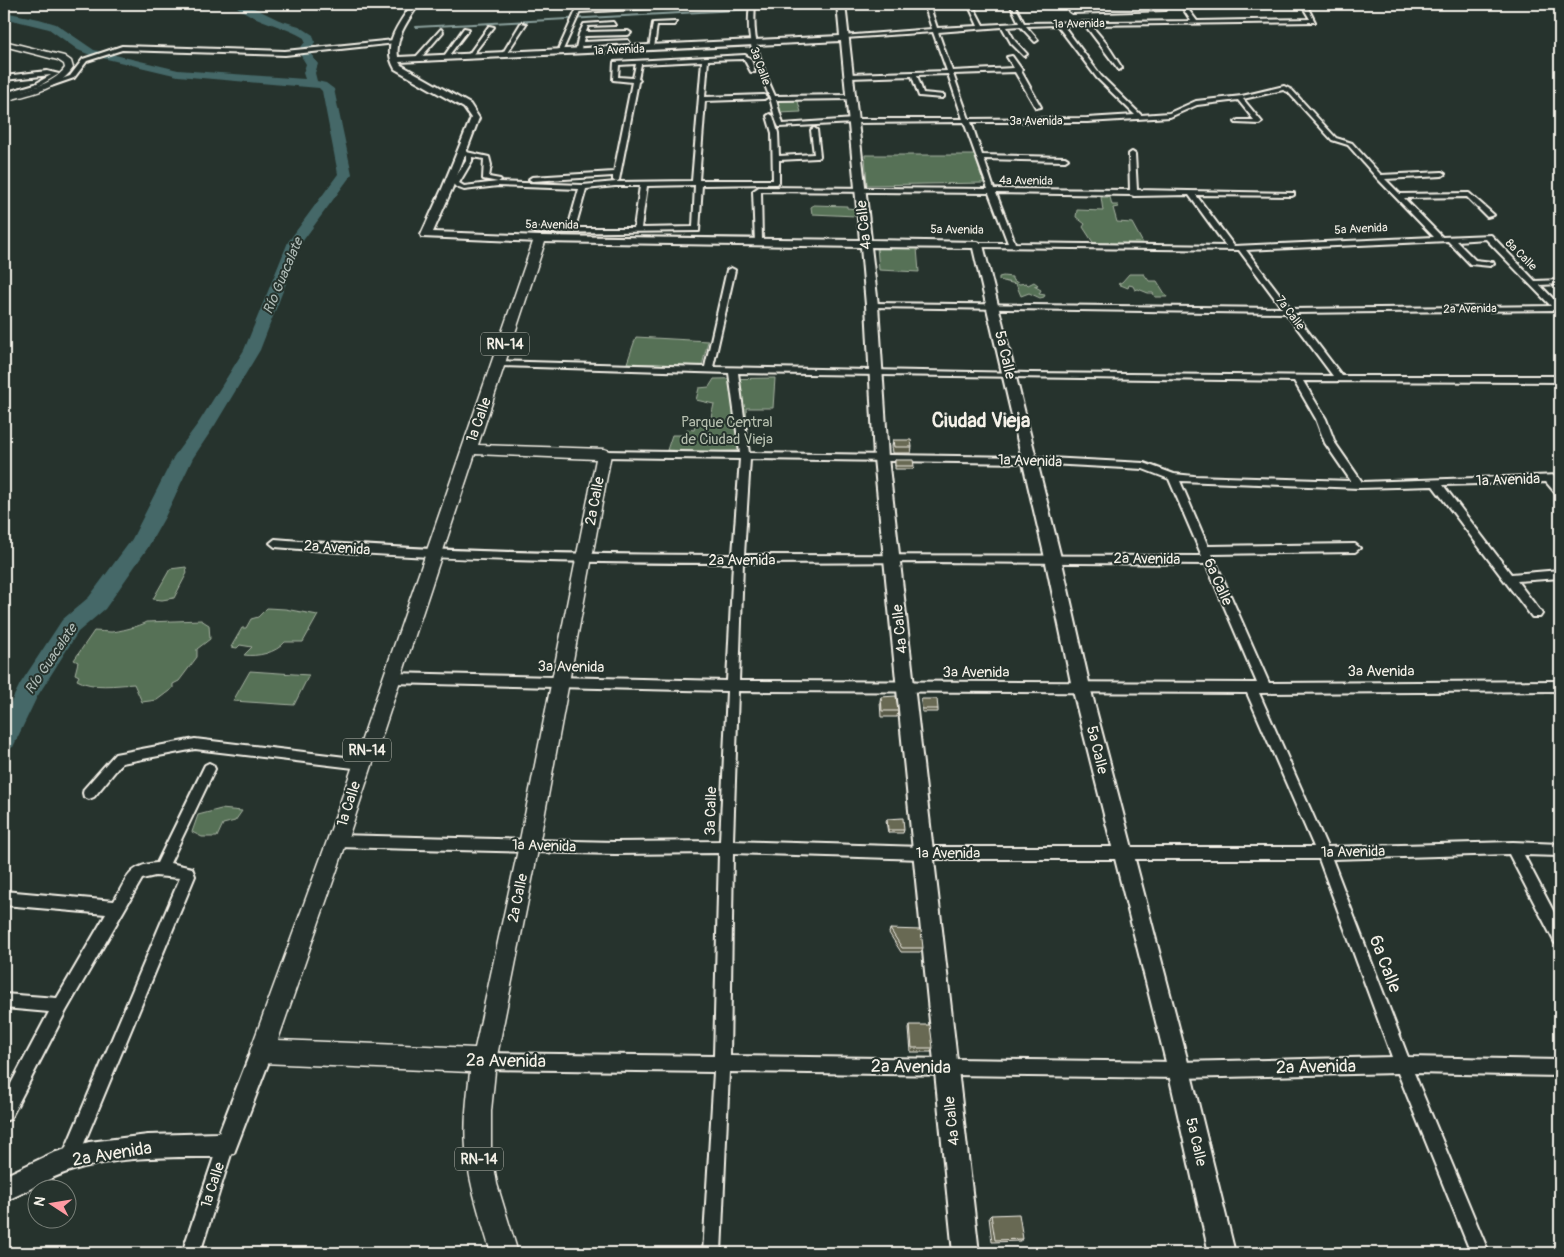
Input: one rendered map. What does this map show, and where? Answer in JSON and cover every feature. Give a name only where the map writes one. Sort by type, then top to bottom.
[{"type":"main road","points":[[4,44],[61,58],[68,63],[69,68],[67,72],[51,84],[4,96]]},
{"type":"main road","name":"1a Calle","points":[[262,1051],[337,841],[432,555],[499,363],[538,235]]},
{"type":"main road","name":"1a Avenida","points":[[468,449],[604,454]]},
{"type":"main road","name":"2a Calle","points":[[504,1253],[480,1160],[478,1141],[484,1061],[529,845],[604,454]]},
{"type":"main road","name":"2a Avenida","points":[[262,1051],[484,1061]]},
{"type":"street","points":[[415,4],[394,42],[392,57],[398,67],[467,106],[475,118],[464,154]]},
{"type":"street","points":[[559,52],[582,4]]},
{"type":"street","points":[[676,5],[702,4]]},
{"type":"street","points":[[926,4],[1012,245]]},
{"type":"street","points":[[970,4],[982,28]]},
{"type":"street","points":[[1012,4],[1022,25],[1035,40]]},
{"type":"street","points":[[1088,4],[1094,11]]},
{"type":"street","points":[[1125,4],[1130,10]]},
{"type":"street","points":[[1158,4],[1174,22]]},
{"type":"street","points":[[1182,4],[1195,22]]},
{"type":"street","points":[[1304,4],[1314,21]]},
{"type":"street","name":"4a Calle","points":[[841,5],[872,304],[875,372],[892,558],[966,1253]]},
{"type":"street","points":[[577,16],[651,8]]},
{"type":"street","name":"3a Calle","points":[[752,8],[751,44],[758,69],[772,98],[781,126]]},
{"type":"street","points":[[1072,12],[1164,9]]},
{"type":"street","points":[[1072,12],[1104,44],[1119,68]]},
{"type":"street","name":"1a Avenida","points":[[392,57],[417,59],[559,52],[578,48],[651,48],[751,44],[1022,25],[1314,21]]},
{"type":"street","points":[[651,48],[655,24],[674,23]]},
{"type":"street","points":[[503,55],[523,24]]},
{"type":"street","points":[[613,24],[586,25],[578,48],[628,42]]},
{"type":"street","points":[[1059,24],[1100,76],[1140,117]]},
{"type":"street","points":[[1004,26],[1013,42],[1024,54]]},
{"type":"street","points":[[468,57],[491,27]]},
{"type":"street","points":[[444,58],[466,30]]},
{"type":"street","points":[[417,59],[441,31]]},
{"type":"street","points":[[582,34],[628,33]]},
{"type":"street","points":[[51,84],[73,76],[80,70],[83,61],[122,48],[294,52],[394,42]]},
{"type":"street","points":[[1010,57],[1019,70],[1038,107]]},
{"type":"street","points":[[538,235],[571,230],[696,229],[705,59],[616,63],[615,79],[637,80]]},
{"type":"street","name":"3a Calle","points":[[697,182],[776,182],[774,131],[764,97],[748,59],[705,59]]},
{"type":"street","points":[[615,184],[637,80],[639,61]]},
{"type":"street","points":[[849,76],[1019,70]]},
{"type":"street","points":[[4,78],[47,73],[56,74],[37,85],[4,96]]},
{"type":"street","points":[[914,74],[922,95],[942,96]]},
{"type":"street","name":"3a Avenida","points":[[781,126],[854,121],[1087,120],[1170,115],[1196,103],[1239,98],[1264,91],[1286,89],[1334,139],[1350,144],[1379,177]]},
{"type":"street","points":[[702,99],[764,97]]},
{"type":"street","points":[[772,98],[850,98]]},
{"type":"street","points":[[1238,122],[1259,122],[1239,98]]},
{"type":"street","points":[[776,158],[817,156],[814,130]]},
{"type":"street","points":[[774,131],[830,130]]},
{"type":"street","points":[[464,154],[487,158],[488,166],[485,178],[490,180],[617,174]]},
{"type":"street","points":[[464,154],[469,161],[455,183],[464,188],[498,184],[579,188],[615,184],[697,182]]},
{"type":"street","name":"5a Avenida","points":[[464,154],[426,235],[538,235],[758,241],[1236,248],[1488,237]]},
{"type":"street","points":[[1132,154],[1134,194]]},
{"type":"street","points":[[981,157],[1065,159]]},
{"type":"street","points":[[1379,177],[1442,174]]},
{"type":"street","points":[[571,230],[579,188],[578,177]]},
{"type":"street","points":[[1379,177],[1440,239]]},
{"type":"street","points":[[638,230],[644,184]]},
{"type":"street","name":"4a Avenida","points":[[758,241],[756,191],[759,189],[1292,194]]},
{"type":"street","name":"7a Calle","points":[[1192,194],[1288,311],[1339,378]]},
{"type":"street","points":[[1398,196],[1469,195],[1490,214]]},
{"type":"street","name":"8a Calle","points":[[1488,237],[1559,309]]},
{"type":"street","points":[[1449,238],[1472,262],[1490,264]]},
{"type":"street","name":"5a Calle","points":[[978,245],[1053,558],[1081,687],[1179,1070],[1222,1253]]},
{"type":"street","points":[[708,371],[731,270]]},
{"type":"street","points":[[1534,283],[1560,282]]},
{"type":"street","name":"2a Avenida","points":[[872,304],[1288,311],[1559,309]]},
{"type":"street","points":[[499,363],[708,371],[1560,379]]},
{"type":"street","name":"3a Calle","points":[[712,1253],[722,1064],[726,847],[738,560],[745,457],[733,371]]},
{"type":"street","points":[[1297,378],[1321,419],[1330,442],[1359,485]]},
{"type":"street","name":"1a Avenida","points":[[604,454],[1030,460],[1144,466],[1173,477],[1194,479],[1359,485],[1560,478]]},
{"type":"street","name":"6a Calle","points":[[1173,477],[1209,560],[1403,1065],[1480,1253]]},
{"type":"street","points":[[1549,479],[1560,493]]},
{"type":"street","points":[[1434,482],[1536,614]]},
{"type":"street","name":"2a Avenida","points":[[275,543],[432,555],[584,558],[738,560],[892,558],[1209,560]]},
{"type":"street","points":[[1204,550],[1355,548]]},
{"type":"street","points":[[1509,578],[1560,574]]},
{"type":"street","name":"3a Avenida","points":[[391,678],[560,684],[906,689],[1560,686]]},
{"type":"street","points":[[88,793],[119,758],[195,744],[362,764]]},
{"type":"street","points":[[160,870],[209,769]]},
{"type":"street","name":"1a Avenida","points":[[337,841],[615,848],[726,847],[922,853],[1323,853],[1513,848],[1560,850]]},
{"type":"street","points":[[1513,848],[1560,938]]},
{"type":"street","points":[[4,1113],[61,1006],[137,874],[143,871],[160,870],[184,872],[188,876],[69,1159]]},
{"type":"street","points":[[4,898],[117,908]]},
{"type":"street","points":[[4,1001],[61,1006]]},
{"type":"street","name":"1a Calle","points":[[191,1253],[226,1145],[262,1051]]},
{"type":"street","name":"2a Avenida","points":[[484,1061],[1179,1070],[1403,1065],[1560,1068]]},
{"type":"street","name":"2a Avenida","points":[[5,1185],[69,1159],[92,1153],[153,1146],[226,1145]]},
{"type":"green space","points":[[797,98],[801,112],[779,113],[776,99]]},
{"type":"green space","points":[[865,155],[974,155],[984,183],[867,185]]},
{"type":"green space","points":[[1101,197],[1110,197],[1112,205],[1118,205],[1118,207],[1113,208],[1117,222],[1132,223],[1144,245],[1094,244],[1083,227],[1085,224],[1076,217],[1077,210],[1103,211]]},
{"type":"green space","points":[[814,205],[847,206],[847,208],[857,209],[856,216],[812,214],[811,207]]},
{"type":"green space","points":[[877,247],[917,248],[919,272],[879,270]]},
{"type":"green space","points":[[1129,274],[1144,274],[1149,281],[1157,281],[1167,297],[1155,297],[1153,293],[1135,290],[1133,286],[1129,285],[1128,288],[1118,284]]},
{"type":"green space","points":[[999,277],[1012,277],[1019,284],[1026,283],[1028,285],[1034,282],[1038,285],[1034,286],[1041,290],[1039,294],[1045,295],[1040,298],[1029,293],[1021,296],[1016,284],[999,280]]},
{"type":"green space","points":[[636,337],[708,341],[702,366],[627,363]]},
{"type":"green space","name":"Parque Central de Ciudad Vieja","points":[[775,378],[773,408],[746,408],[749,450],[709,452],[667,450],[672,435],[685,435],[687,429],[694,430],[696,422],[710,422],[714,404],[696,400],[699,388],[709,387],[714,379]]},
{"type":"green space","points":[[186,567],[187,573],[174,598],[153,599],[170,569]]},
{"type":"green space","points":[[267,608],[318,615],[303,642],[285,642],[277,649],[255,655],[244,655],[252,647],[240,645],[237,648],[231,647],[242,628],[246,628],[251,619],[258,617]]},
{"type":"green space","points":[[201,620],[209,625],[210,639],[197,649],[197,657],[179,681],[173,684],[173,688],[157,700],[142,702],[134,684],[90,685],[77,680],[79,676],[75,674],[78,662],[74,660],[94,631],[114,632],[147,622]]},
{"type":"green space","points":[[250,671],[309,675],[294,705],[233,701]]},
{"type":"green space","points":[[221,809],[242,811],[235,821],[223,824],[217,837],[202,837],[192,832],[198,815]]},
{"type":"building","points":[[893,440],[911,440],[912,447],[894,447]]},
{"type":"building","points":[[895,460],[913,460],[914,466],[895,466]]},
{"type":"building","points":[[896,696],[898,711],[882,711],[881,697]]},
{"type":"building","points":[[921,699],[937,699],[938,709],[922,709]]},
{"type":"building","points":[[903,818],[904,830],[888,830],[887,819]]},
{"type":"building","points":[[890,929],[921,930],[923,948],[902,948]]},
{"type":"building","points":[[910,1025],[930,1025],[933,1048],[912,1048]]},
{"type":"building","points":[[1019,1214],[1023,1239],[995,1240],[991,1215]]},
{"type":"waterway","points":[[239,4],[275,22],[295,28],[309,37],[310,42],[303,51],[312,64],[309,73],[312,83]]},
{"type":"waterway","points":[[416,27],[853,4]]},
{"type":"waterway","name":"Río Guacalate","points":[[4,15],[39,22],[52,27],[90,52],[178,73],[322,85],[328,89],[345,174],[295,242],[252,350],[206,425],[184,456],[140,544],[97,603],[70,626],[28,691],[4,740]]},
{"type":"district","name":"Ciudad Vieja","points":[[981,420]]}]
